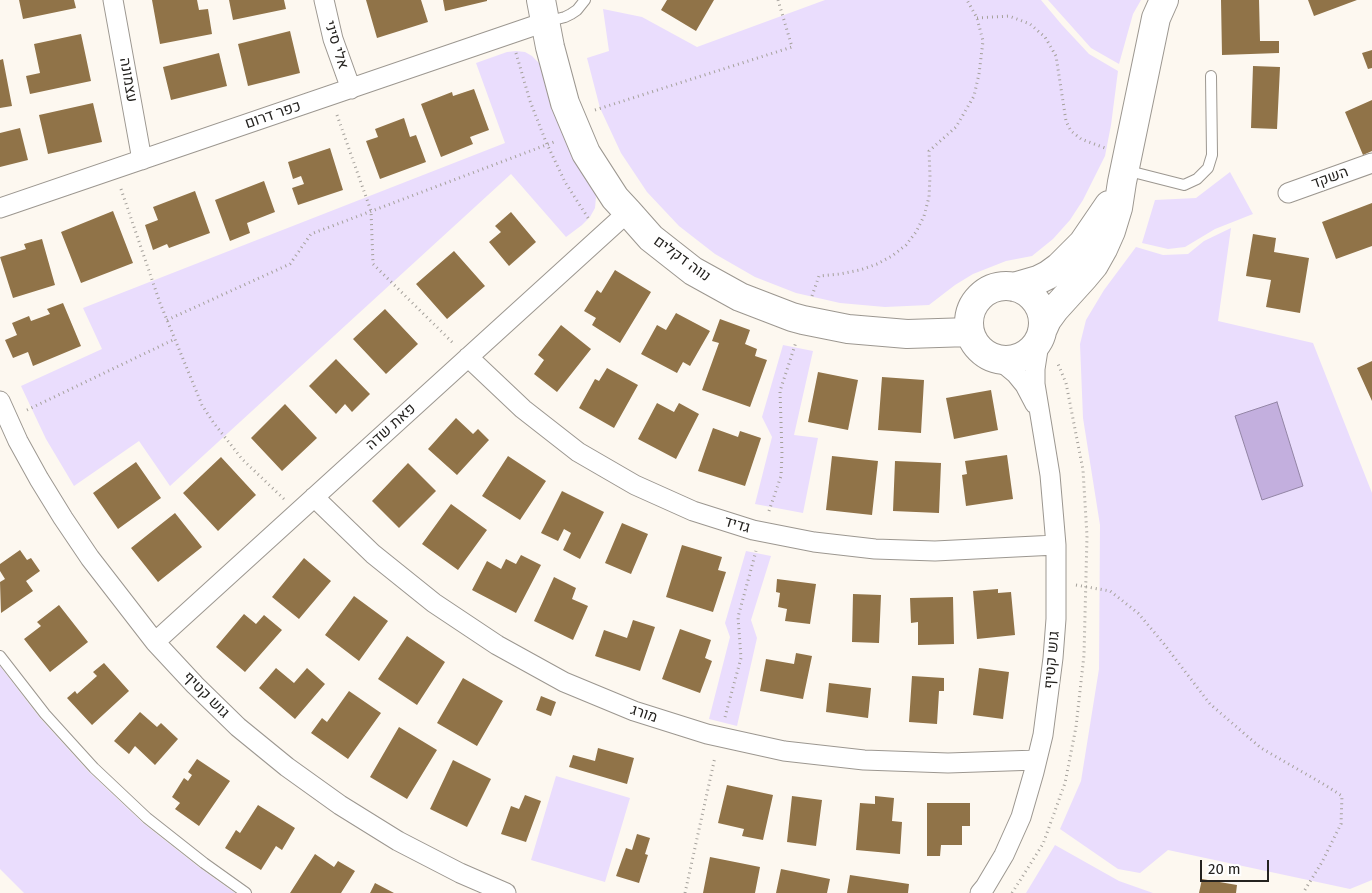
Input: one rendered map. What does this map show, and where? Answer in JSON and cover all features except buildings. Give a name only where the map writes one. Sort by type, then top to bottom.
[{"type":"street","name":"עצמונה","points":[[113,0],[142,160]]},
{"type":"street","name":"אלי סיני","points":[[324,0],[333,39],[351,89]]},
{"type":"street","points":[[1124,169],[1095,227],[1071,257],[1038,280],[1014,287],[997,287],[982,295],[974,304],[970,315],[970,332],[974,343],[982,352],[998,360],[1014,359],[1025,355],[1034,347],[1054,309],[1084,278],[1103,249],[1118,208],[1124,169],[1156,18],[1164,0]]},
{"type":"street","name":"כפר דרום","points":[[0,208],[512,33],[543,11]]},
{"type":"street","name":"נווה דקלים","points":[[543,11],[564,103],[586,153],[615,198],[651,238],[693,271],[740,297],[792,317],[848,330],[897,333],[970,332]]},
{"type":"street","name":"השקד","points":[[1288,193],[1372,163]]},
{"type":"street","name":"פאת שדה","points":[[155,642],[628,212]]},
{"type":"street","points":[[1014,287],[1025,291],[1037,304],[1043,320],[1041,334]]},
{"type":"street","name":"גוש קטיף","points":[[980,893],[1004,855],[1018,824],[1043,735],[1054,658],[1056,545],[1050,475],[1036,391],[1035,369],[1041,334]]},
{"type":"street","name":"גדיד","points":[[468,357],[523,410],[578,452],[634,486],[693,511],[763,532],[814,542],[874,549],[935,551],[1056,545]]},
{"type":"street","name":"גוש קטיף","points":[[998,360],[1010,369],[1025,385],[1040,414]]},
{"type":"street","name":"גוש קטיף","points":[[0,402],[18,441],[63,518],[120,598],[155,642],[194,685],[238,727],[287,767],[340,805],[398,841],[460,873],[506,893]]},
{"type":"street","name":"מורג","points":[[314,497],[373,554],[434,603],[497,646],[564,682],[634,712],[707,734],[784,751],[864,760],[948,763],[1037,760]]},
{"type":"lane","points":[[543,11],[550,22],[571,14],[585,0]]},
{"type":"lane","points":[[1124,169],[1184,185],[1197,179],[1208,168],[1212,155],[1211,76]]},
{"type":"lane","points":[[0,656],[45,714],[94,768],[147,818],[204,864],[246,893]]},
{"type":"path","points":[[167,320],[290,264],[311,234],[547,144],[574,125],[792,47],[778,0]]},
{"type":"path","points":[[685,893],[719,737],[741,658],[738,617],[752,564],[781,476],[780,391],[803,320],[820,276],[860,270],[892,256],[906,245],[916,232],[924,216],[929,197],[929,152],[956,127],[974,96],[980,74],[983,41],[977,18],[968,0]]},
{"type":"path","points":[[977,18],[1009,16],[1030,24],[1045,37],[1056,56],[1066,121],[1071,131],[1124,169]]},
{"type":"path","points":[[512,33],[517,59],[528,94],[547,144],[565,182],[601,236]]},
{"type":"path","points":[[330,95],[371,211],[373,264],[468,357]]},
{"type":"path","points":[[114,169],[160,303],[202,405],[242,459],[297,512]]},
{"type":"path","points":[[8,419],[175,339]]},
{"type":"path","points":[[1056,582],[1110,591],[1138,613],[1210,704],[1261,748],[1342,796],[1341,824],[1322,862],[1303,893]]},
{"type":"shaded area","points":[[825,0],[1041,0],[1089,54],[1118,71],[1105,156],[1083,200],[1070,220],[1053,239],[1032,256],[1006,261],[973,274],[929,305],[885,307],[840,303],[796,293],[755,277],[715,254],[679,226],[647,192],[621,153],[600,108],[587,58],[609,51],[603,9],[642,17],[697,47]]},
{"type":"shaded area","points":[[1048,0],[1141,0],[1133,14],[1119,64],[1091,48]]},
{"type":"shaded area","points":[[507,52],[525,52],[541,65],[595,192],[595,208],[582,225],[566,237],[511,174],[170,486],[139,441],[74,486],[46,439],[21,386],[102,349],[83,308],[505,143],[476,63]]},
{"type":"shaded area","points":[[1230,172],[1253,214],[1215,229],[1185,247],[1168,249],[1142,243],[1155,200],[1196,198]]},
{"type":"shaded area","points":[[1231,228],[1218,321],[1313,343],[1372,493],[1372,880],[1350,889],[1168,850],[1140,873],[1118,869],[1060,829],[1081,781],[1099,669],[1100,525],[1083,418],[1080,344],[1086,320],[1104,290],[1136,247],[1163,255],[1188,254],[1204,241]]},
{"type":"shaded area","points":[[783,345],[813,351],[794,435],[818,438],[803,513],[755,504],[772,437],[762,417]]},
{"type":"shaded area","points":[[1277,402],[1303,486],[1262,500],[1235,416]]},
{"type":"shaded area","points":[[746,551],[771,556],[751,620],[757,638],[737,726],[709,719],[730,637],[725,623]]},
{"type":"shaded area","points":[[0,666],[40,718],[89,772],[143,823],[235,893],[24,893],[0,869]]},
{"type":"shaded area","points":[[556,776],[630,798],[605,882],[531,860]]},
{"type":"shaded area","points":[[1055,845],[1119,881],[1153,893],[1026,893]]}]
